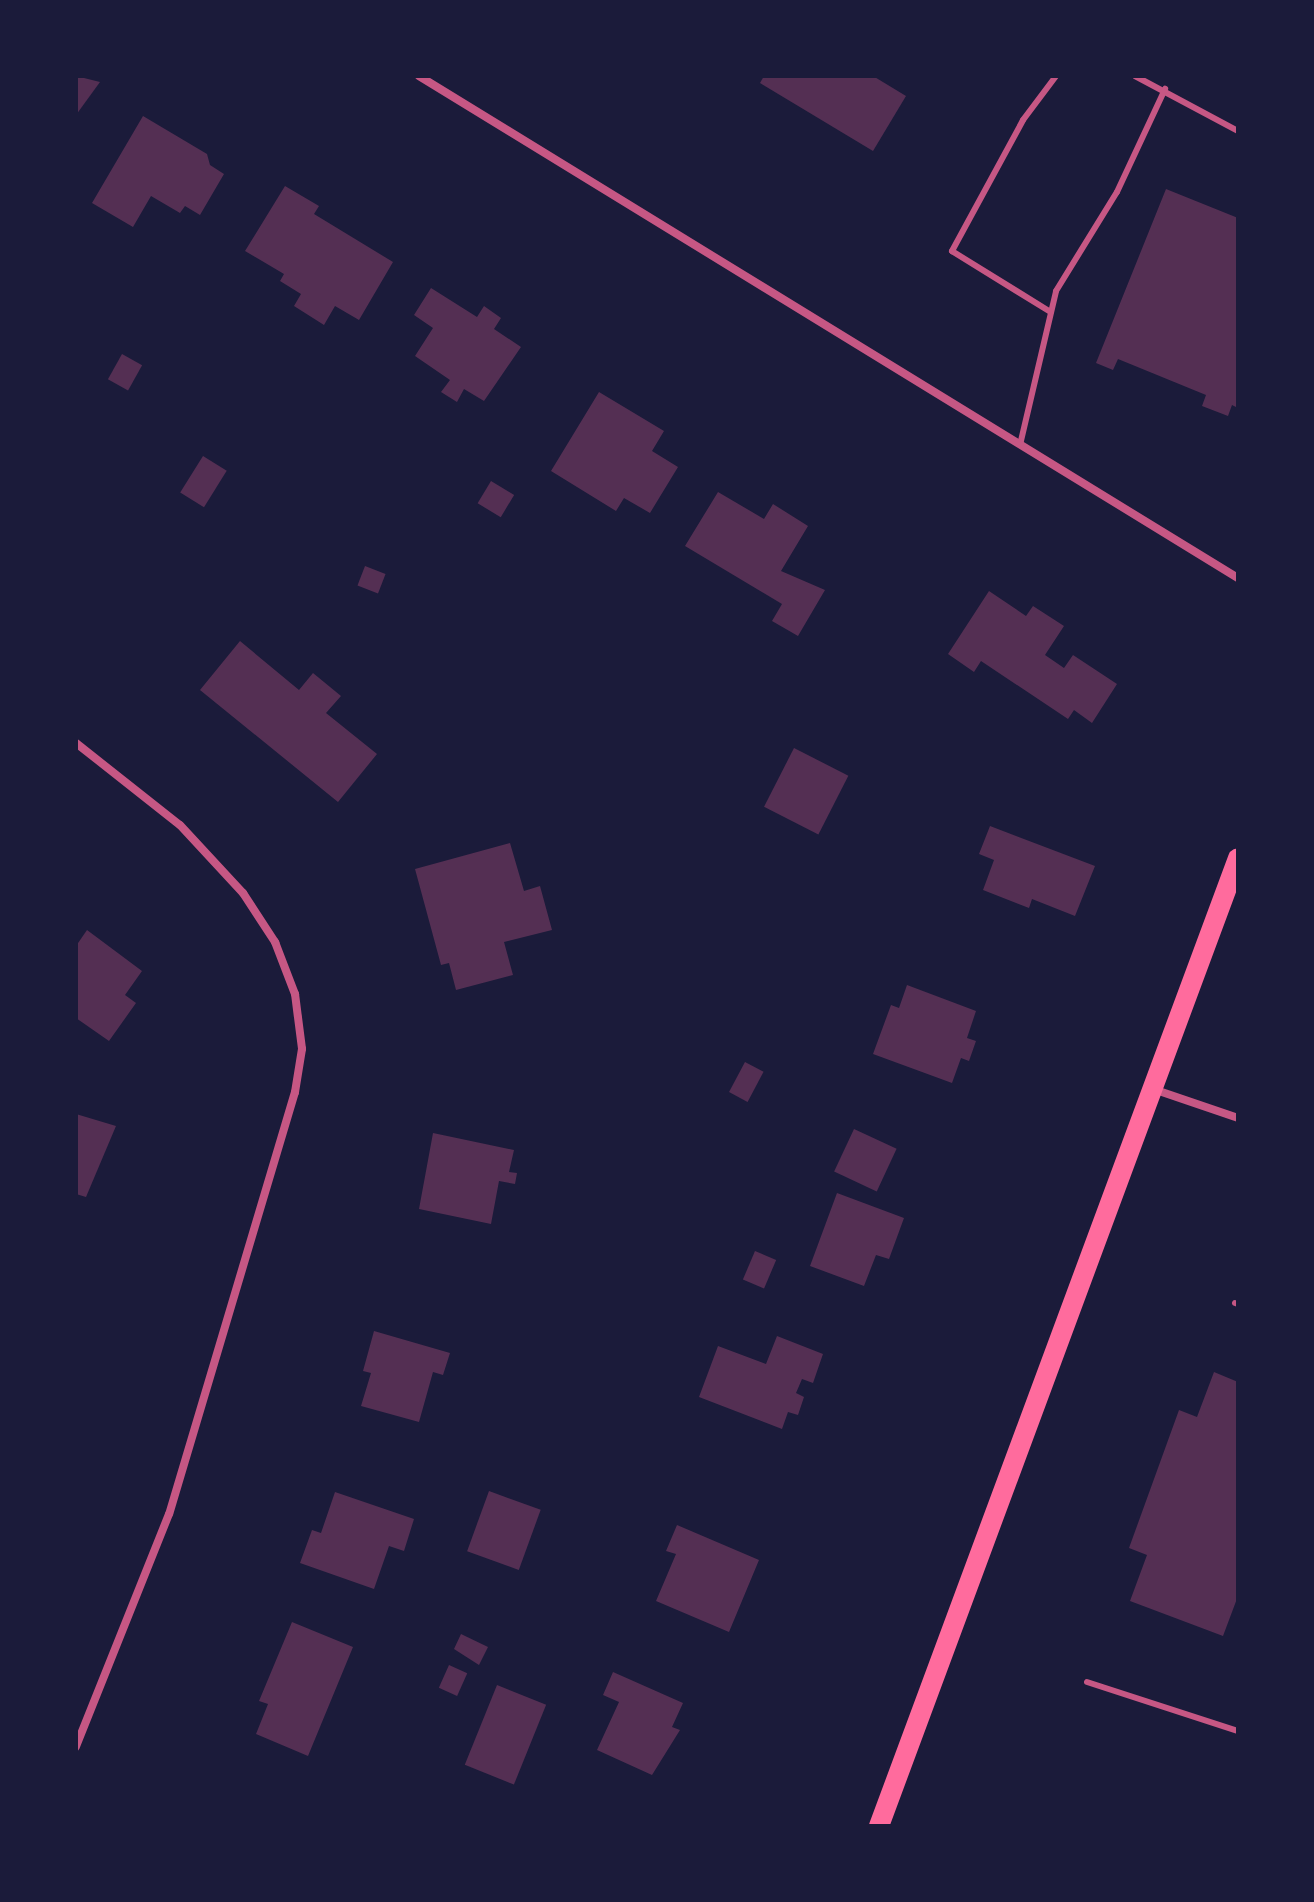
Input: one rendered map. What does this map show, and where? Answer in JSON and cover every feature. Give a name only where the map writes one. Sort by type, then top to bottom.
[{"type":"main road","points":[[879,1826],[1238,858]]},
{"type":"street","points":[[419,76],[1238,578]]},
{"type":"street","points":[[76,743],[180,825],[243,893],[275,942],[295,994],[302,1049],[295,1092],[169,1514],[76,1747]]},
{"type":"street","points":[[1153,1088],[1238,1118]]},
{"type":"lane","points":[[1049,311],[952,251],[1044,87],[1056,76]]},
{"type":"lane","points":[[1135,76],[1165,89],[1238,131]]},
{"type":"lane","points":[[1020,445],[1049,311],[1065,274],[1117,192],[1165,89]]},
{"type":"lane","points":[[1087,1682],[1238,1731]]},
{"type":"building","points":[[76,76],[100,82],[76,115]]},
{"type":"building","points":[[764,76],[873,76],[906,96],[873,151],[760,83]]},
{"type":"building","points":[[143,116],[207,154],[210,165],[224,174],[200,215],[185,206],[180,213],[151,196],[133,227],[92,203]]},
{"type":"building","points":[[285,186],[319,206],[314,214],[393,262],[359,320],[335,306],[324,325],[294,306],[301,294],[280,281],[284,274],[245,251]]},
{"type":"building","points":[[1166,189],[1238,218],[1238,408],[1232,405],[1228,416],[1202,406],[1206,395],[1118,359],[1113,370],[1096,363]]},
{"type":"building","points":[[431,288],[477,317],[484,306],[501,318],[494,329],[521,347],[484,401],[464,389],[457,402],[441,392],[450,380],[415,356],[433,328],[414,315]]},
{"type":"building","points":[[122,354],[142,365],[128,391],[108,379]]},
{"type":"building","points":[[599,392],[664,431],[652,451],[678,467],[650,513],[624,498],[616,511],[551,471]]},
{"type":"building","points":[[203,456],[227,471],[204,507],[180,492]]},
{"type":"building","points":[[491,481],[514,495],[501,517],[478,503]]},
{"type":"building","points":[[718,492],[764,519],[773,504],[808,526],[781,571],[825,590],[798,636],[772,621],[782,604],[685,546]]},
{"type":"building","points":[[365,566],[386,574],[378,593],[357,586]]},
{"type":"building","points":[[989,591],[1026,616],[1033,606],[1064,626],[1045,655],[1064,668],[1073,655],[1117,684],[1092,723],[1074,710],[1068,719],[981,661],[974,672],[948,654]]},
{"type":"building","points":[[240,641],[299,690],[313,673],[341,696],[326,713],[377,754],[338,802],[200,690]]},
{"type":"building","points":[[794,748],[848,776],[818,834],[764,807]]},
{"type":"building","points":[[990,826],[1095,866],[1075,916],[1032,899],[1029,908],[983,890],[994,860],[979,854]]},
{"type":"building","points":[[510,843],[524,891],[540,886],[552,930],[504,942],[513,975],[456,990],[449,963],[441,965],[415,869]]},
{"type":"building","points":[[87,930],[142,971],[125,995],[136,1003],[109,1041],[76,1018],[76,946]]},
{"type":"building","points":[[907,985],[976,1011],[967,1038],[976,1041],[969,1061],[961,1058],[952,1083],[873,1054],[891,1005],[899,1008]]},
{"type":"building","points":[[745,1062],[764,1072],[748,1102],[729,1092]]},
{"type":"building","points":[[76,1114],[116,1126],[86,1197],[76,1194]]},
{"type":"building","points":[[854,1129],[897,1149],[877,1191],[834,1172]]},
{"type":"building","points":[[433,1133],[514,1150],[509,1172],[517,1173],[515,1184],[499,1181],[491,1224],[419,1209]]},
{"type":"building","points":[[837,1193],[904,1218],[889,1259],[876,1255],[864,1286],[810,1266]]},
{"type":"building","points":[[755,1251],[776,1260],[764,1289],[743,1280]]},
{"type":"building","points":[[374,1331],[450,1353],[443,1375],[433,1372],[419,1422],[361,1406],[371,1373],[363,1371]]},
{"type":"building","points":[[777,1336],[823,1354],[813,1383],[802,1379],[796,1393],[804,1397],[798,1415],[788,1412],[782,1429],[699,1397],[718,1346],[766,1364]]},
{"type":"building","points":[[1214,1372],[1238,1382],[1238,1596],[1223,1636],[1130,1601],[1147,1555],[1129,1548],[1179,1410],[1197,1417]]},
{"type":"building","points":[[489,1491],[541,1510],[519,1570],[467,1551]]},
{"type":"building","points":[[335,1492],[414,1519],[404,1551],[389,1546],[374,1589],[300,1563],[312,1530],[321,1533]]},
{"type":"building","points":[[677,1525],[759,1560],[729,1632],[656,1601],[676,1554],[666,1551]]},
{"type":"building","points":[[292,1622],[353,1647],[308,1756],[256,1734],[268,1704],[259,1701]]},
{"type":"building","points":[[461,1634],[488,1647],[479,1665],[454,1649]]},
{"type":"building","points":[[449,1665],[467,1673],[457,1696],[439,1688]]},
{"type":"building","points":[[613,1672],[683,1703],[672,1727],[680,1730],[652,1775],[597,1750],[619,1702],[603,1695]]},
{"type":"building","points":[[497,1685],[546,1705],[514,1785],[465,1765]]}]
